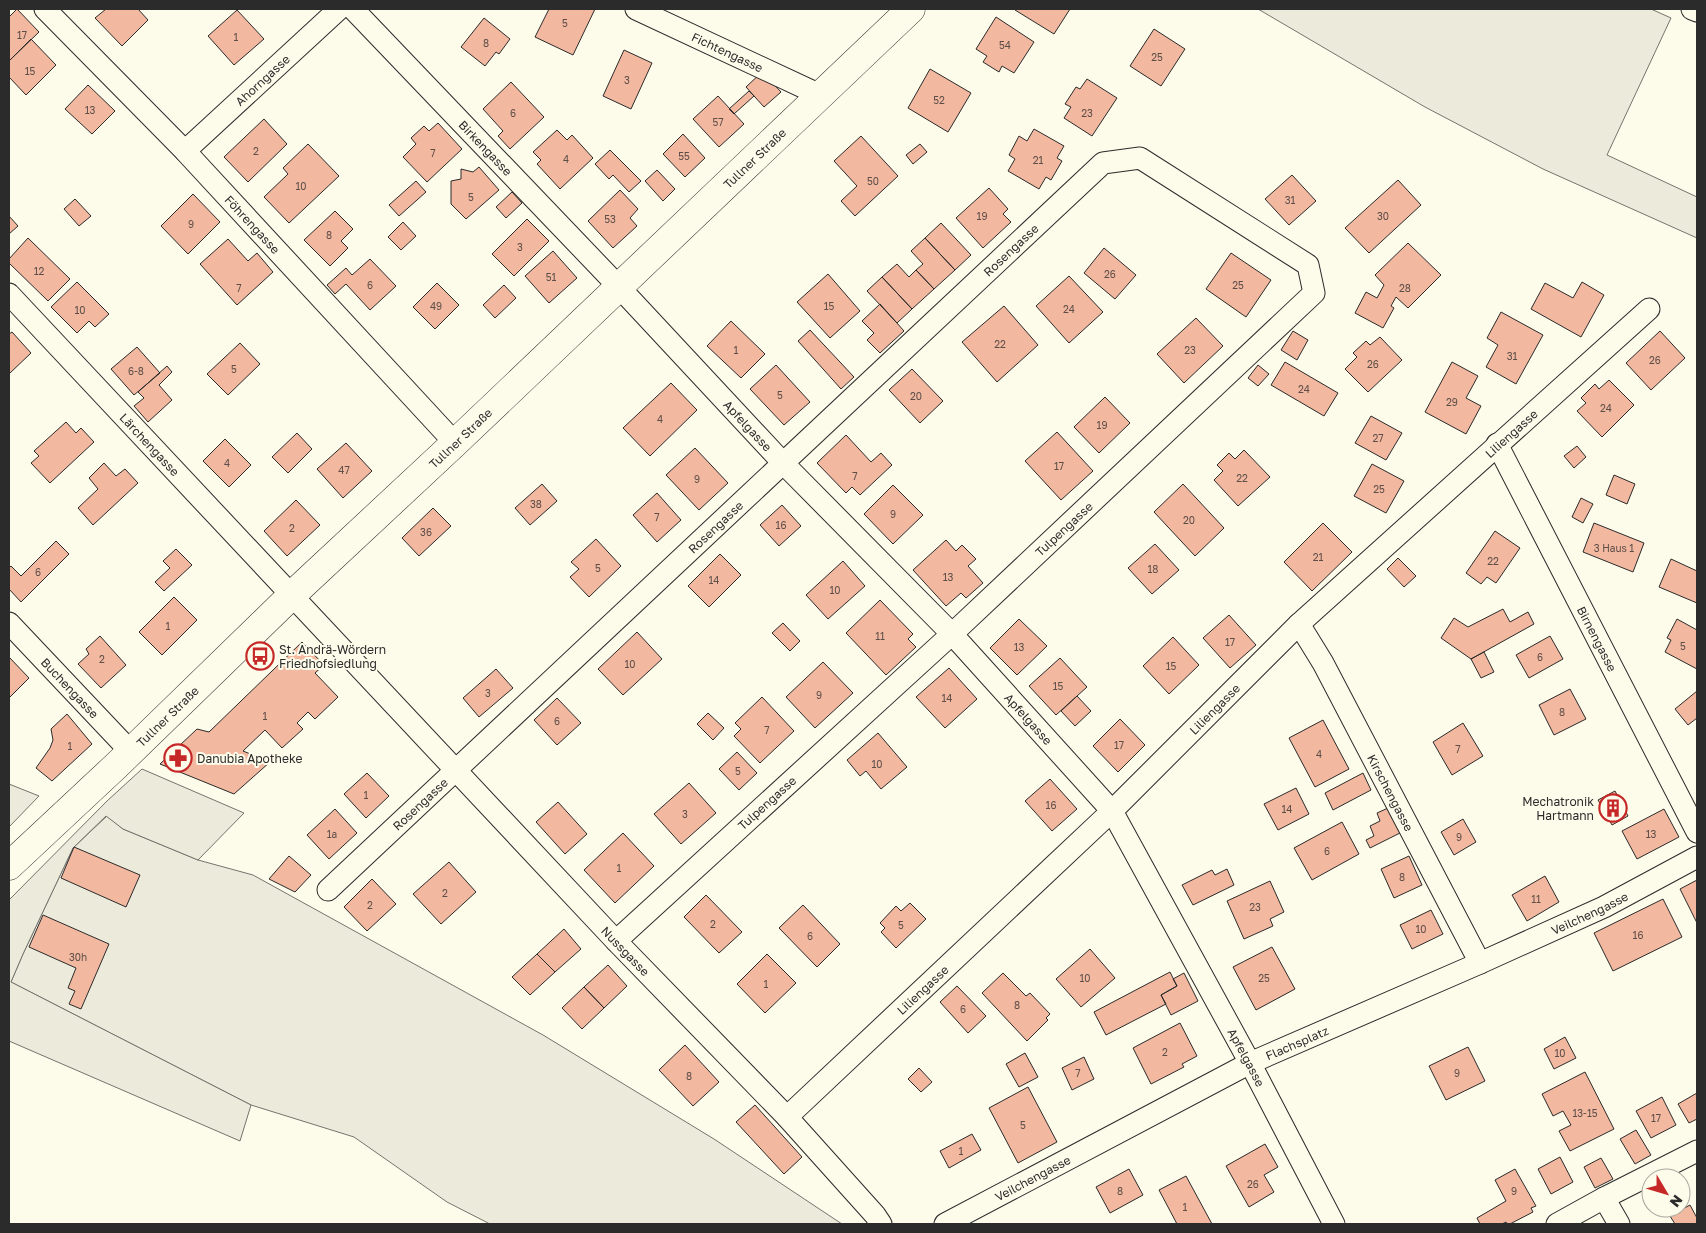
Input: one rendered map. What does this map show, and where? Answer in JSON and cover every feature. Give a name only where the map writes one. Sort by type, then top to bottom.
[{"type":"main road","name":"Tullner Straße","points":[[9,866],[131,752],[292,595],[619,288],[911,9]]},
{"type":"street","name":"Föhrengasse","points":[[45,9],[185,151],[455,443]]},
{"type":"street","name":"Ahorngasse","points":[[185,151],[339,9]]},
{"type":"street","name":"Birkengasse","points":[[353,9],[619,288]]},
{"type":"street","name":"Fichtengasse","points":[[636,9],[820,95]]},
{"type":"street","points":[[1692,9],[1697,11]]},
{"type":"street","name":"Tulpengasse","points":[[616,941],[952,634],[1314,293],[1308,264],[1140,158],[1103,162]]},
{"type":"street","name":"Rosengasse","points":[[328,890],[1103,162]]},
{"type":"street","name":"Apfelgasse","points":[[619,288],[783,463],[952,634],[1112,811],[1250,1063],[1334,1224]]},
{"type":"street","name":"Lärchengasse","points":[[9,294],[369,678]]},
{"type":"street","name":"Liliengasse","points":[[787,1117],[1112,811],[1300,624],[1497,444],[1649,309]]},
{"type":"street","name":"Birnengasse","points":[[1497,444],[1697,832]]},
{"type":"street","name":"Buchengasse","points":[[9,623],[131,752]]},
{"type":"street","name":"Kirschengasse","points":[[1300,624],[1323,663],[1480,963]]},
{"type":"street","name":"Nussgasse","points":[[369,678],[616,941],[787,1117],[881,1224]]},
{"type":"street","name":"Veilchengasse","points":[[1480,963],[1604,907],[1697,857]]},
{"type":"street","name":"Flachsplatz","points":[[1119,1133],[1250,1063],[1480,963]]},
{"type":"street","name":"Veilchengasse","points":[[945,1224],[1119,1133]]},
{"type":"street","points":[[1557,1224],[1697,1151]]},
{"type":"street","points":[[1604,1198],[1619,1224]]},
{"type":"shaded area","points":[[1258,9],[1651,9],[1671,18],[1607,155],[1697,197],[1697,238],[1543,169],[1425,107]]},
{"type":"shaded area","points":[[142,769],[244,813],[198,860],[123,829],[106,816],[73,848],[11,982],[251,1105],[240,1141],[9,1041],[9,900],[107,801]]},
{"type":"shaded area","points":[[9,784],[39,796],[9,827]]},
{"type":"shaded area","points":[[107,816],[123,829],[198,860],[253,875],[543,1035],[714,1139],[842,1224],[490,1224],[447,1202],[354,1137],[251,1105],[11,982],[73,848]]},
{"type":"building","points":[[17,9],[39,32],[9,61],[9,17]]},
{"type":"building","points":[[106,9],[138,9],[148,20],[122,46],[95,18]]},
{"type":"building","points":[[549,9],[595,9],[573,55],[535,37]]},
{"type":"building","points":[[1016,9],[1070,9],[1054,34]]},
{"type":"building","points":[[237,10],[264,39],[234,65],[208,36]]},
{"type":"building","points":[[996,17],[1034,42],[1014,73],[1002,66],[999,72],[983,62],[987,56],[976,49]]},
{"type":"building","points":[[484,18],[510,39],[499,54],[496,52],[485,66],[461,47]]},
{"type":"building","points":[[1154,29],[1185,49],[1161,86],[1130,66]]},
{"type":"building","points":[[31,39],[56,65],[26,95],[9,77],[9,61]]},
{"type":"building","points":[[624,50],[652,63],[631,109],[603,96]]},
{"type":"building","points":[[930,69],[971,93],[948,132],[908,108]]},
{"type":"building","points":[[762,72],[781,92],[764,107],[746,87]]},
{"type":"building","points":[[1087,79],[1117,98],[1092,136],[1064,118],[1071,107],[1065,104],[1076,87],[1080,89]]},
{"type":"building","points":[[511,82],[544,117],[510,149],[498,136],[503,131],[483,109]]},
{"type":"building","points":[[88,85],[115,111],[92,134],[65,109]]},
{"type":"building","points":[[749,91],[754,96],[734,114],[729,109]]},
{"type":"building","points":[[718,96],[744,124],[719,147],[693,119]]},
{"type":"building","points":[[264,119],[287,144],[248,182],[224,157]]},
{"type":"building","points":[[438,123],[462,149],[427,182],[403,157],[416,144],[411,138],[424,126],[429,131]]},
{"type":"building","points":[[1034,129],[1064,146],[1057,158],[1062,161],[1051,180],[1046,177],[1039,189],[1008,171],[1015,159],[1009,155],[1019,136],[1027,141]]},
{"type":"building","points":[[557,130],[567,140],[572,135],[593,158],[560,189],[537,164],[541,160],[533,152]]},
{"type":"building","points":[[683,134],[705,158],[685,177],[663,154]]},
{"type":"building","points":[[861,136],[898,176],[855,216],[841,201],[857,186],[834,161]]},
{"type":"building","points":[[308,144],[339,176],[289,223],[264,197],[288,174],[283,168]]},
{"type":"building","points":[[920,144],[927,152],[913,164],[906,155]]},
{"type":"building","points":[[610,150],[641,181],[629,192],[613,175],[609,179],[595,164]]},
{"type":"building","points":[[479,167],[499,190],[466,219],[451,204],[451,181],[461,179],[461,169],[473,172]]},
{"type":"building","points":[[657,170],[675,189],[663,201],[645,181]]},
{"type":"building","points":[[1292,175],[1316,201],[1289,225],[1265,199]]},
{"type":"building","points":[[1398,180],[1421,205],[1369,253],[1345,228]]},
{"type":"building","points":[[416,181],[426,192],[399,216],[389,205]]},
{"type":"building","points":[[989,188],[1008,209],[1003,214],[1011,222],[983,248],[956,218]]},
{"type":"building","points":[[620,190],[638,209],[630,218],[637,226],[613,248],[588,221]]},
{"type":"building","points":[[512,192],[522,203],[506,218],[496,207]]},
{"type":"building","points":[[193,194],[220,222],[188,254],[161,226]]},
{"type":"building","points":[[75,199],[91,216],[79,226],[64,209]]},
{"type":"building","points":[[335,211],[353,229],[341,241],[348,248],[330,266],[304,240]]},
{"type":"building","points":[[9,216],[18,226],[9,234]]},
{"type":"building","points":[[527,219],[549,241],[514,276],[492,254]]},
{"type":"building","points":[[403,222],[416,236],[401,250],[388,237]]},
{"type":"building","points":[[941,223],[971,255],[955,270],[925,238]]},
{"type":"building","points":[[28,238],[70,279],[48,301],[9,263],[9,259]]},
{"type":"building","points":[[925,238],[955,270],[934,289],[916,270],[923,264],[911,251]]},
{"type":"building","points":[[228,239],[248,261],[257,253],[273,272],[237,305],[200,264]]},
{"type":"building","points":[[1408,243],[1441,275],[1408,308],[1396,297],[1391,306],[1394,308],[1383,328],[1355,313],[1366,292],[1377,298],[1384,285],[1375,275]]},
{"type":"building","points":[[1104,248],[1136,275],[1115,299],[1084,273]]},
{"type":"building","points":[[553,251],[577,278],[549,303],[525,276]]},
{"type":"building","points":[[1231,253],[1271,280],[1246,317],[1206,289]]},
{"type":"building","points":[[370,259],[396,286],[370,310],[346,284],[335,294],[327,285],[346,268],[352,275]]},
{"type":"building","points":[[897,264],[909,277],[916,270],[934,289],[912,309],[882,277]]},
{"type":"building","points":[[828,274],[860,311],[830,338],[797,302]]},
{"type":"building","points":[[1069,276],[1103,312],[1069,343],[1036,306]]},
{"type":"building","points":[[882,277],[912,309],[897,323],[867,291]]},
{"type":"building","points":[[77,282],[109,314],[95,327],[89,321],[77,333],[51,307]]},
{"type":"building","points":[[1582,282],[1604,295],[1581,337],[1531,309],[1545,283],[1573,298]]},
{"type":"building","points":[[437,283],[459,305],[435,329],[413,307]]},
{"type":"building","points":[[504,285],[516,298],[495,318],[483,305]]},
{"type":"building","points":[[880,304],[904,331],[880,353],[867,340],[874,333],[862,321]]},
{"type":"building","points":[[1004,306],[1038,345],[997,382],[962,342]]},
{"type":"building","points":[[1501,312],[1543,335],[1516,384],[1486,367],[1498,345],[1487,338]]},
{"type":"building","points":[[1196,318],[1223,346],[1184,383],[1157,354]]},
{"type":"building","points":[[731,321],[765,354],[741,378],[707,346]]},
{"type":"building","points":[[810,330],[854,377],[841,389],[798,341]]},
{"type":"building","points":[[1293,331],[1308,340],[1297,360],[1281,350]]},
{"type":"building","points":[[1660,331],[1685,358],[1651,390],[1626,363]]},
{"type":"building","points":[[12,332],[31,353],[9,374],[9,334]]},
{"type":"building","points":[[1380,337],[1402,360],[1368,392],[1345,369],[1357,357],[1353,353],[1366,341],[1370,345]]},
{"type":"building","points":[[240,343],[260,364],[228,395],[207,374]]},
{"type":"building","points":[[137,347],[160,373],[134,395],[111,369]]},
{"type":"building","points":[[1285,362],[1338,393],[1324,416],[1271,385]]},
{"type":"building","points":[[1452,362],[1478,376],[1466,398],[1481,406],[1466,434],[1425,412]]},
{"type":"building","points":[[776,365],[810,402],[784,425],[750,389]]},
{"type":"building","points":[[1258,365],[1269,374],[1258,386],[1248,378]]},
{"type":"building","points":[[167,366],[172,372],[159,385],[172,400],[148,422],[134,406],[144,398],[138,392]]},
{"type":"building","points":[[912,369],[943,401],[920,423],[889,390]]},
{"type":"building","points":[[1609,380],[1634,405],[1602,437],[1577,411],[1586,403],[1581,398],[1595,384],[1599,389]]},
{"type":"building","points":[[671,383],[697,410],[650,456],[623,428]]},
{"type":"building","points":[[1105,397],[1130,423],[1099,453],[1074,427]]},
{"type":"building","points":[[1371,416],[1402,433],[1386,460],[1355,443]]},
{"type":"building","points":[[66,422],[76,433],[81,428],[94,442],[50,483],[31,463],[39,456],[34,451]]},
{"type":"building","points":[[1057,432],[1093,471],[1061,500],[1025,461]]},
{"type":"building","points":[[297,433],[312,449],[288,473],[272,457]]},
{"type":"building","points":[[846,435],[871,462],[881,453],[892,465],[860,495],[852,487],[846,493],[817,463]]},
{"type":"building","points":[[225,439],[251,465],[229,487],[203,461]]},
{"type":"building","points":[[346,443],[372,471],[343,498],[317,469]]},
{"type":"building","points":[[1577,446],[1586,457],[1574,468],[1564,456]]},
{"type":"building","points":[[695,448],[728,483],[699,510],[666,475]]},
{"type":"building","points":[[1244,450],[1270,477],[1238,506],[1214,480],[1223,471],[1217,465],[1229,453],[1235,459]]},
{"type":"building","points":[[104,463],[116,476],[125,469],[138,483],[93,525],[78,508],[98,489],[89,478]]},
{"type":"building","points":[[1372,464],[1404,481],[1386,513],[1354,496]]},
{"type":"building","points":[[1614,475],[1635,484],[1627,504],[1606,495]]},
{"type":"building","points":[[542,484],[557,501],[530,525],[515,508]]},
{"type":"building","points":[[1183,484],[1224,528],[1195,556],[1154,512]]},
{"type":"building","points":[[893,485],[923,515],[893,544],[864,514]]},
{"type":"building","points":[[657,493],[681,520],[657,542],[633,515]]},
{"type":"building","points":[[1581,498],[1593,504],[1583,523],[1572,517]]},
{"type":"building","points":[[296,500],[320,525],[287,556],[264,531]]},
{"type":"building","points":[[782,505],[801,526],[779,546],[760,525]]},
{"type":"building","points":[[433,508],[451,526],[419,556],[402,538]]},
{"type":"building","points":[[1323,523],[1352,552],[1312,591],[1284,562]]},
{"type":"building","points":[[1594,523],[1644,543],[1633,572],[1583,552]]},
{"type":"building","points":[[1495,531],[1520,548],[1496,583],[1487,577],[1481,584],[1466,573]]},
{"type":"building","points":[[596,539],[621,566],[589,597],[570,577],[579,569],[571,562]]},
{"type":"building","points":[[946,540],[956,551],[962,545],[976,559],[968,566],[983,583],[966,598],[961,593],[946,606],[913,570]]},
{"type":"building","points":[[56,541],[69,554],[21,602],[9,589],[9,568],[11,566],[21,576]]},
{"type":"building","points":[[1155,544],[1179,570],[1152,594],[1128,568]]},
{"type":"building","points":[[176,549],[192,565],[164,591],[155,582],[170,568],[163,561]]},
{"type":"building","points":[[720,554],[741,575],[709,607],[688,586]]},
{"type":"building","points":[[1398,558],[1416,576],[1404,587],[1387,569]]},
{"type":"building","points":[[1671,559],[1697,571],[1697,603],[1659,587]]},
{"type":"building","points":[[843,561],[865,586],[828,619],[806,595]]},
{"type":"building","points":[[174,597],[197,620],[162,655],[139,632]]},
{"type":"building","points":[[880,600],[913,634],[908,639],[916,647],[886,675],[846,633]]},
{"type":"building","points":[[1503,609],[1510,622],[1528,612],[1534,624],[1471,659],[1441,638],[1454,618],[1468,627]]},
{"type":"building","points":[[1229,615],[1256,645],[1230,668],[1203,638]]},
{"type":"building","points":[[1019,619],[1047,646],[1017,675],[990,648]]},
{"type":"building","points":[[1677,619],[1697,630],[1697,669],[1665,652],[1671,640],[1667,638]]},
{"type":"building","points":[[783,623],[800,641],[790,651],[772,633]]},
{"type":"building","points":[[637,632],[662,659],[623,695],[598,669]]},
{"type":"building","points":[[100,636],[126,665],[101,688],[78,664],[89,654],[86,649]]},
{"type":"building","points":[[1550,636],[1563,659],[1529,678],[1516,655]]},
{"type":"building","points":[[1173,637],[1199,665],[1169,694],[1143,666]]},
{"type":"building","points":[[302,642],[324,665],[315,673],[338,697],[315,719],[308,712],[297,723],[303,729],[282,748],[265,730],[243,751],[270,762],[234,794],[160,764],[197,729],[209,732]]},
{"type":"building","points":[[1484,652],[1494,672],[1481,678],[1471,659]]},
{"type":"building","points":[[9,657],[29,678],[9,698]]},
{"type":"building","points":[[1060,658],[1087,687],[1056,715],[1029,686]]},
{"type":"building","points":[[823,662],[853,693],[815,728],[786,697]]},
{"type":"building","points":[[949,668],[977,699],[945,728],[916,697]]},
{"type":"building","points":[[496,669],[513,688],[479,717],[463,698]]},
{"type":"building","points":[[1570,689],[1586,719],[1554,735],[1539,705]]},
{"type":"building","points":[[1697,691],[1697,718],[1688,725],[1675,709]]},
{"type":"building","points":[[1077,696],[1091,711],[1075,726],[1061,711]]},
{"type":"building","points":[[762,697],[794,731],[760,763],[734,736],[741,729],[735,723]]},
{"type":"building","points":[[557,698],[581,723],[557,745],[534,720]]},
{"type":"building","points":[[708,713],[724,728],[713,740],[697,724]]},
{"type":"building","points":[[67,714],[92,744],[52,781],[36,768],[50,748],[53,740],[51,729]]},
{"type":"building","points":[[1120,719],[1145,745],[1118,772],[1093,746]]},
{"type":"building","points":[[1323,720],[1349,769],[1315,787],[1289,738]]},
{"type":"building","points":[[1463,723],[1483,756],[1452,775],[1433,742]]},
{"type":"building","points":[[878,733],[907,767],[881,789],[866,771],[860,776],[847,760]]},
{"type":"building","points":[[737,752],[757,773],[739,790],[719,769]]},
{"type":"building","points":[[367,773],[389,796],[366,818],[344,794]]},
{"type":"building","points":[[1363,773],[1371,790],[1333,810],[1325,793]]},
{"type":"building","points":[[1050,779],[1077,809],[1052,831],[1025,801]]},
{"type":"building","points":[[689,783],[716,813],[681,844],[654,814]]},
{"type":"building","points":[[1296,788],[1309,814],[1278,830],[1264,804]]},
{"type":"building","name":"Mechatronik Hartmann","points":[[1615,791],[1628,816],[1612,825],[1598,800]]},
{"type":"building","points":[[558,802],[587,834],[565,854],[536,822]]},
{"type":"building","points":[[1388,808],[1400,833],[1370,848],[1366,840],[1374,836],[1370,826],[1380,821],[1377,813]]},
{"type":"building","points":[[335,809],[357,833],[329,859],[307,835]]},
{"type":"building","points":[[1664,809],[1679,837],[1637,859],[1622,831]]},
{"type":"building","points":[[1463,819],[1476,842],[1454,855],[1441,832]]},
{"type":"building","points":[[1342,822],[1359,854],[1312,880],[1294,848]]},
{"type":"building","points":[[623,833],[654,866],[615,903],[584,870]]},
{"type":"building","points":[[74,847],[140,875],[126,907],[61,878]]},
{"type":"building","points":[[289,856],[311,875],[295,892],[269,879]]},
{"type":"building","points":[[1409,856],[1422,885],[1394,898],[1381,869]]},
{"type":"building","points":[[449,862],[476,892],[441,924],[413,894]]},
{"type":"building","points":[[1227,869],[1234,885],[1193,905],[1182,885],[1212,870],[1215,875]]},
{"type":"building","points":[[1545,876],[1559,902],[1527,921],[1512,895]]},
{"type":"building","points":[[372,879],[396,904],[367,931],[344,907]]},
{"type":"building","points":[[1697,880],[1697,923],[1680,889]]},
{"type":"building","points":[[1270,881],[1284,912],[1270,919],[1273,926],[1244,939],[1227,901]]},
{"type":"building","points":[[706,895],[742,932],[719,953],[684,917]]},
{"type":"building","points":[[1663,899],[1682,937],[1613,971],[1594,933]]},
{"type":"building","points":[[910,903],[926,919],[896,948],[881,932],[885,928],[880,923],[896,906],[901,911]]},
{"type":"building","points":[[803,905],[840,944],[817,967],[779,928]]},
{"type":"building","points":[[1431,910],[1443,934],[1412,949],[1400,925]]},
{"type":"building","points":[[43,915],[109,944],[81,1009],[69,1004],[75,991],[68,988],[76,968],[29,947]]},
{"type":"building","points":[[564,929],[581,949],[555,972],[537,954]]},
{"type":"building","points":[[1272,947],[1295,989],[1256,1010],[1233,967]]},
{"type":"building","points":[[1090,949],[1115,978],[1081,1007],[1056,979]]},
{"type":"building","points":[[537,954],[555,972],[530,995],[512,977]]},
{"type":"building","points":[[767,954],[796,983],[765,1013],[737,984]]},
{"type":"building","points":[[608,965],[627,986],[604,1008],[584,987]]},
{"type":"building","points":[[1170,972],[1177,986],[1161,995],[1166,1004],[1106,1035],[1094,1012]]},
{"type":"building","points":[[1003,973],[1026,996],[1030,993],[1050,1014],[1046,1018],[1048,1020],[1027,1041],[982,993]]},
{"type":"building","points":[[1184,973],[1198,1001],[1171,1015],[1161,995],[1177,986],[1173,979]]},
{"type":"building","points":[[957,986],[986,1016],[968,1033],[940,1002]]},
{"type":"building","points":[[584,987],[604,1008],[582,1029],[562,1008]]},
{"type":"building","points":[[1180,1023],[1197,1056],[1182,1064],[1184,1067],[1151,1084],[1133,1048]]},
{"type":"building","points":[[1565,1037],[1576,1058],[1554,1069],[1544,1049]]},
{"type":"building","points":[[685,1045],[719,1082],[693,1106],[659,1070]]},
{"type":"building","points":[[1468,1047],[1485,1081],[1446,1100],[1429,1066]]},
{"type":"building","points":[[1025,1053],[1038,1077],[1019,1087],[1006,1064]]},
{"type":"building","points":[[1084,1057],[1094,1079],[1072,1090],[1062,1068]]},
{"type":"building","points":[[919,1068],[932,1082],[921,1092],[908,1079]]},
{"type":"building","points":[[1585,1072],[1614,1129],[1570,1151],[1559,1131],[1571,1125],[1563,1111],[1553,1116],[1542,1094]]},
{"type":"building","points":[[1028,1087],[1057,1142],[1018,1163],[989,1108]]},
{"type":"building","points":[[1697,1093],[1697,1119],[1689,1123],[1678,1104]]},
{"type":"building","points":[[1662,1097],[1676,1125],[1651,1138],[1636,1111]]},
{"type":"building","points":[[755,1105],[802,1157],[784,1174],[736,1122]]},
{"type":"building","points":[[1636,1130],[1651,1155],[1635,1164],[1620,1139]]},
{"type":"building","points":[[972,1134],[981,1150],[949,1168],[940,1151]]},
{"type":"building","points":[[1265,1144],[1278,1167],[1264,1175],[1274,1192],[1249,1207],[1226,1166]]},
{"type":"building","points":[[1560,1157],[1573,1182],[1551,1194],[1538,1169]]},
{"type":"building","points":[[1601,1158],[1613,1179],[1595,1188],[1584,1167]]},
{"type":"building","points":[[1129,1169],[1143,1195],[1110,1213],[1096,1187]]},
{"type":"building","points":[[1515,1169],[1536,1206],[1531,1208],[1533,1212],[1510,1224],[1506,1222],[1502,1224],[1480,1224],[1477,1218],[1506,1201],[1495,1180]]},
{"type":"building","points":[[1186,1176],[1212,1224],[1177,1224],[1159,1190]]},
{"type":"building","points":[[1691,1207],[1697,1218],[1697,1224],[1675,1224],[1671,1218],[1691,1218]]},
{"type":"place","name":"St. Andrä-Wördern Friedhofsiedlung","points":[[260,656]]},
{"type":"place","name":"Danubia Apotheke","points":[[178,758]]},
{"type":"place","name":"Mechatronik Hartmann","points":[[1613,808]]}]
